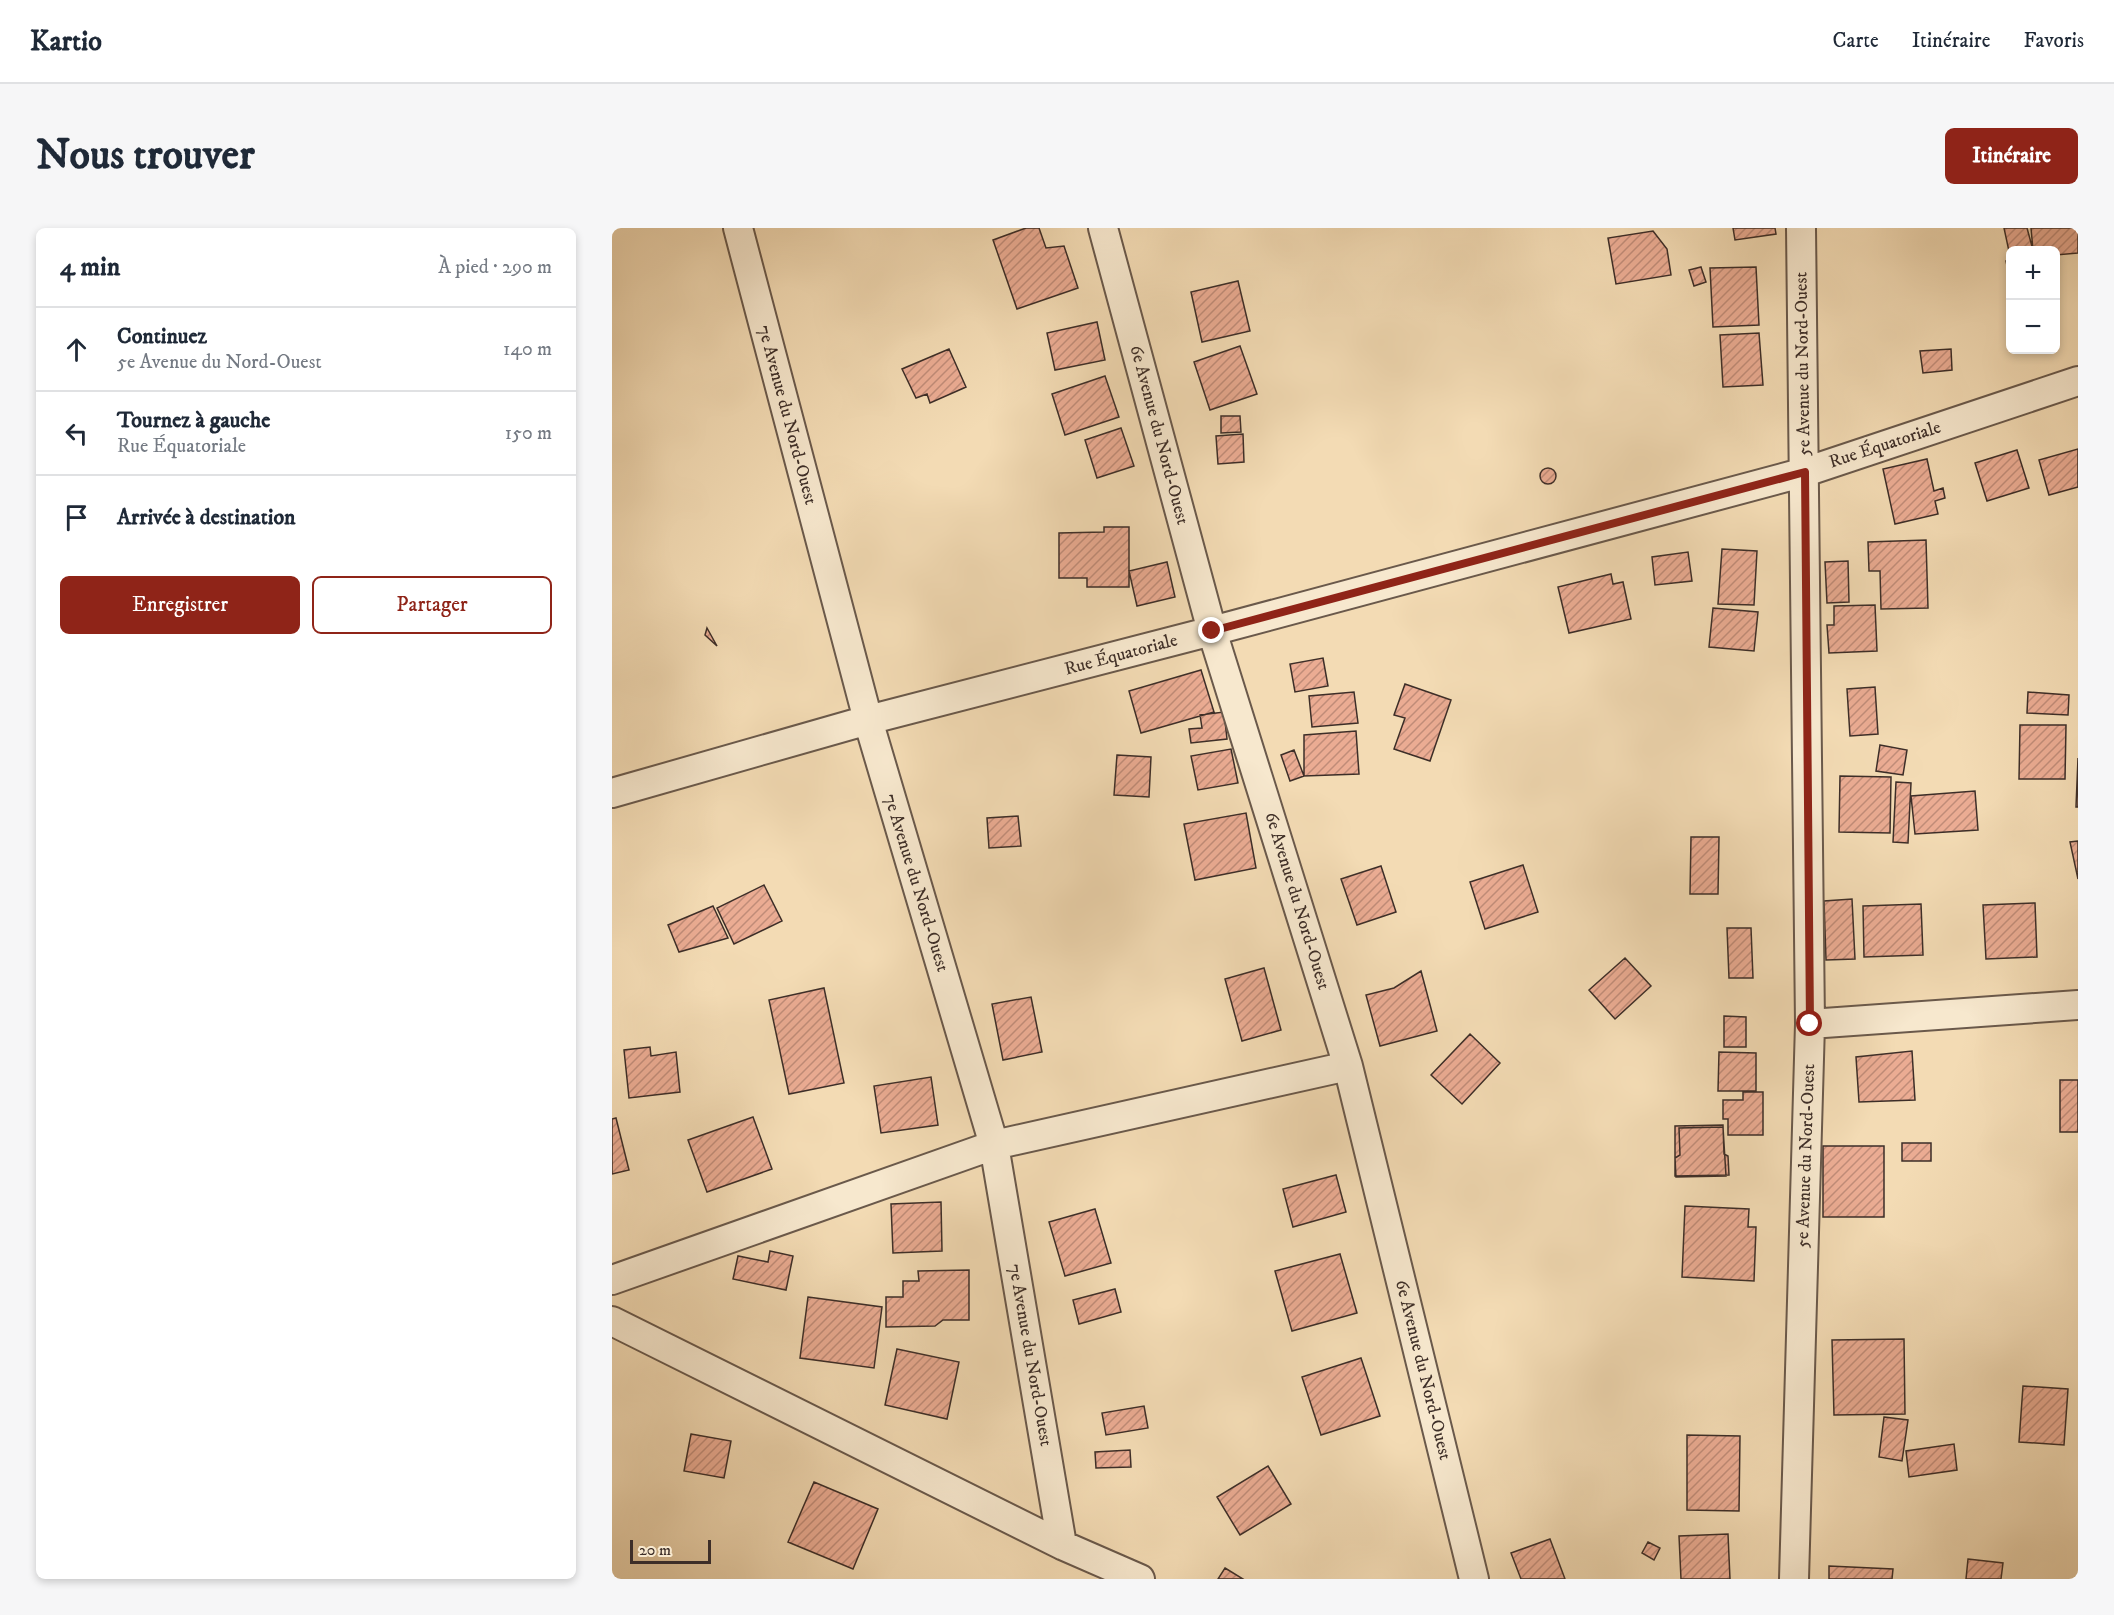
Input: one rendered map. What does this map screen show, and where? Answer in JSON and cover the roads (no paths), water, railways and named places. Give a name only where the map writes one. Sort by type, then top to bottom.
[{"type":"street","name":"7e Avenue du Nord-Ouest","points":[[738,228],[868,720],[994,1145],[1062,1545]]},
{"type":"street","name":"6e Avenue du Nord-Ouest","points":[[1103,228],[1212,631],[1348,1066],[1474,1579]]},
{"type":"street","name":"5e Avenue du Nord-Ouest","points":[[1794,1579],[1810,1024],[1801,228]]},
{"type":"street","name":"Rue Équatoriale","points":[[612,793],[868,720],[1212,631],[1805,472],[2078,381]]},
{"type":"street","points":[[1810,1024],[2078,1005]]},
{"type":"street","points":[[612,1280],[994,1145],[1348,1066]]},
{"type":"street","points":[[612,1321],[1062,1545],[1140,1579]]}]
